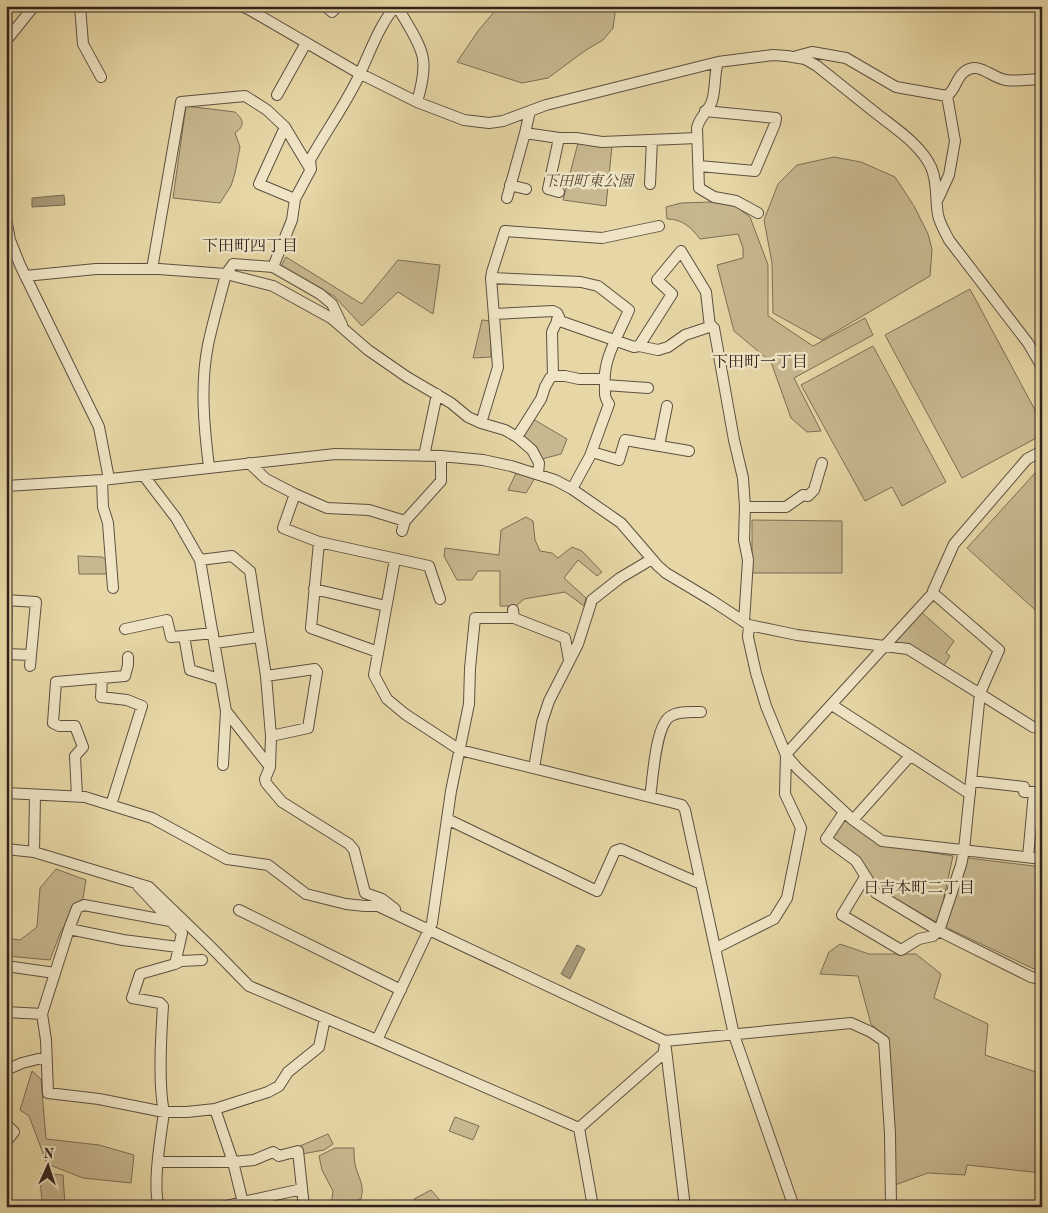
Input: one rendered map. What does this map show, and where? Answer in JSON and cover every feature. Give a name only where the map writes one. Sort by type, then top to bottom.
[{"type":"street","points":[[6,41],[34,6]]},
{"type":"street","points":[[80,6],[83,44],[101,77]]},
{"type":"street","points":[[241,6],[360,73],[416,102],[464,120],[492,126],[546,105],[718,62],[773,56],[798,56],[812,52],[846,58],[896,87],[948,96]]},
{"type":"street","points":[[325,6],[332,12],[338,6]]},
{"type":"street","points":[[273,267],[292,220],[295,199],[311,169],[310,160],[360,73],[383,25],[397,6],[419,47],[423,59],[422,86],[416,102]]},
{"type":"street","points":[[277,95],[306,43]]},
{"type":"street","points":[[798,56],[817,66],[898,130],[921,152],[930,164],[935,177],[938,215],[949,240],[1028,343],[1042,367]]},
{"type":"street","points":[[718,62],[715,69],[714,92],[711,104],[698,121],[699,188],[714,198],[736,201],[758,213]]},
{"type":"street","points":[[948,96],[956,87],[961,74],[973,68],[981,69],[1007,80],[1042,79]]},
{"type":"street","points":[[152,269],[181,102],[245,96],[267,110],[285,127],[311,169]]},
{"type":"street","points":[[938,199],[949,175],[955,141],[948,96]]},
{"type":"street","points":[[507,198],[530,111]]},
{"type":"street","points":[[698,166],[755,171],[776,118],[705,111]]},
{"type":"street","points":[[285,127],[259,184],[295,199]]},
{"type":"street","points":[[525,132],[559,138],[576,138],[602,142],[697,138]]},
{"type":"street","points":[[559,138],[548,189],[559,192]]},
{"type":"street","points":[[650,184],[652,140]]},
{"type":"street","points":[[510,185],[526,189]]},
{"type":"street","points":[[7,224],[12,245],[25,276],[99,427],[106,480],[103,507],[108,523],[113,588]]},
{"type":"street","points":[[481,423],[498,367],[491,278],[505,231],[602,238],[659,226]]},
{"type":"street","points":[[640,346],[672,294],[657,280],[682,251],[706,292],[711,326],[714,328],[734,440],[743,478],[745,507],[744,540],[748,560],[748,637],[766,706],[786,755],[798,769],[844,812],[882,841],[1042,859]]},
{"type":"street","points":[[209,467],[204,427],[208,346],[226,274],[233,264],[273,267],[320,294],[332,304],[342,326]]},
{"type":"street","points":[[25,276],[96,269],[152,269],[226,274],[273,286],[331,318],[368,350],[407,378],[452,403],[468,416],[517,437],[532,450],[540,463],[538,474]]},
{"type":"street","points":[[491,278],[581,282],[598,286],[629,310],[606,363],[604,398],[609,404],[592,452],[572,489]]},
{"type":"street","points":[[494,314],[553,311],[559,317],[552,332],[553,376],[550,378],[542,399],[517,437]]},
{"type":"street","points":[[557,320],[634,347],[640,346],[658,350],[668,347],[685,335],[711,326]]},
{"type":"street","points":[[553,376],[565,376],[648,388]]},
{"type":"street","points":[[424,456],[437,394]]},
{"type":"street","points":[[659,446],[667,406]]},
{"type":"street","points":[[592,452],[619,460],[625,440],[689,451]]},
{"type":"street","points":[[716,948],[774,919],[787,898],[801,828],[785,794],[786,755],[933,593],[954,544],[1027,459],[1042,451]]},
{"type":"street","points":[[6,486],[106,480],[335,454],[441,456],[482,460],[511,466],[538,474],[572,489],[622,523],[666,573],[747,624],[797,635],[908,649],[980,693],[1040,726]]},
{"type":"street","points":[[249,463],[266,479],[327,508],[369,510],[404,526],[440,481],[441,456]]},
{"type":"street","points":[[745,507],[786,507],[803,495],[808,496],[814,490],[822,463]]},
{"type":"street","points":[[144,476],[176,518],[200,560],[214,638],[219,679],[224,693],[226,711],[223,765]]},
{"type":"street","points":[[295,494],[283,528],[319,542],[429,566],[440,599]]},
{"type":"street","points":[[319,542],[311,628],[378,652]]},
{"type":"street","points":[[200,560],[232,556],[250,571],[266,676],[271,736],[270,767],[265,779],[282,802],[348,844],[354,850],[365,893],[382,899],[406,919]]},
{"type":"street","points":[[395,558],[374,675],[387,699],[460,750],[682,805],[685,810],[734,1035],[794,1207]]},
{"type":"street","points":[[534,768],[542,722],[549,701],[578,644],[592,600],[620,578],[652,559]]},
{"type":"street","points":[[314,589],[386,606]]},
{"type":"street","points":[[866,877],[842,915],[902,950],[919,940],[933,936],[939,930],[961,866],[964,850],[980,693],[999,650],[933,593]]},
{"type":"street","points":[[6,647],[7,600],[36,602],[30,666]]},
{"type":"street","points":[[378,1040],[432,923],[451,791],[469,704],[470,668],[475,618],[514,614],[564,638],[569,660]]},
{"type":"street","points":[[125,629],[167,620],[170,637],[259,637]]},
{"type":"street","points":[[184,636],[190,670],[219,679]]},
{"type":"street","points":[[6,654],[31,655]]},
{"type":"street","points":[[76,796],[75,756],[82,747],[74,726],[59,726],[53,723],[56,682],[125,676],[128,657]]},
{"type":"street","points":[[266,676],[315,669],[317,672],[308,728],[271,736]]},
{"type":"street","points":[[102,678],[102,697],[127,700],[142,706],[111,805]]},
{"type":"street","points":[[832,705],[970,794]]},
{"type":"street","points":[[226,711],[270,767]]},
{"type":"street","points":[[650,797],[661,727],[665,720],[678,713],[701,712]]},
{"type":"street","points":[[853,820],[910,756]]},
{"type":"street","points":[[971,781],[1024,786],[1024,792],[1034,792],[1028,857]]},
{"type":"street","points":[[6,793],[85,797],[152,818],[227,859],[268,865],[306,894],[346,904],[378,906],[665,1041],[851,1023],[871,1032],[884,1041],[890,1134],[891,1207]]},
{"type":"street","points":[[34,852],[35,795]]},
{"type":"street","points":[[844,812],[826,839],[856,861],[876,893],[939,930],[1031,977],[1042,979]]},
{"type":"street","points":[[448,819],[597,891],[615,852],[621,849],[701,884]]},
{"type":"street","points":[[6,849],[34,852],[149,888],[249,986],[579,1128]]},
{"type":"street","points":[[136,883],[182,933],[175,964]]},
{"type":"street","points":[[170,921],[84,904],[78,908],[69,929],[42,1014],[48,1093],[99,1099],[164,1112],[215,1109],[268,1092],[278,1086],[288,1072],[319,1047],[325,1018]]},
{"type":"street","points":[[239,910],[401,990]]},
{"type":"street","points":[[69,929],[123,940],[178,947]]},
{"type":"street","points":[[159,1207],[156,1200],[164,1112],[161,1069],[163,1006],[160,1003],[132,998],[140,974],[181,961],[202,960]]},
{"type":"street","points":[[6,966],[55,973]]},
{"type":"street","points":[[6,1012],[42,1014]]},
{"type":"street","points":[[579,1128],[663,1054],[665,1041]]},
{"type":"street","points":[[665,1041],[685,1207]]},
{"type":"street","points":[[6,1070],[22,1062],[46,1058]]},
{"type":"street","points":[[215,1109],[233,1162],[244,1204]]},
{"type":"street","points":[[6,1124],[14,1132],[6,1142]]},
{"type":"street","points":[[579,1128],[593,1207]]},
{"type":"street","points":[[158,1162],[233,1162],[254,1160],[273,1152],[279,1156],[298,1151],[304,1207]]},
{"type":"street","points":[[221,1207],[244,1204],[302,1189]]},
{"type":"green space","points":[[499,6],[616,6],[613,28],[603,40],[548,78],[522,83],[457,62],[478,31]]},
{"type":"green space","points":[[186,106],[235,112],[242,120],[242,125],[235,133],[240,147],[235,173],[231,186],[220,203],[173,198]]},
{"type":"green space","name":"下田町東公園","points":[[578,143],[612,146],[606,206],[563,200]]},
{"type":"green space","points":[[834,157],[861,162],[895,177],[914,206],[928,234],[932,249],[930,276],[822,340],[773,313],[772,263],[764,220],[778,184],[797,165]]},
{"type":"green space","points":[[710,202],[735,206],[750,217],[768,265],[768,316],[813,346],[865,318],[873,335],[794,378],[821,431],[807,432],[791,418],[771,362],[734,331],[717,265],[743,258],[743,248],[738,234],[700,239],[686,224],[677,220],[667,219],[666,207],[681,203]]},
{"type":"green space","points":[[286,257],[362,304],[398,260],[440,265],[433,314],[398,292],[362,326],[334,296],[281,266]]},
{"type":"green space","points":[[970,289],[1042,423],[1042,435],[962,478],[885,335]]},
{"type":"green space","points":[[482,320],[491,321],[491,357],[473,358]]},
{"type":"green space","points":[[873,346],[946,482],[902,506],[892,487],[865,501],[801,385]]},
{"type":"green space","points":[[533,419],[567,439],[561,454],[542,459],[522,435]]},
{"type":"green space","points":[[517,471],[536,476],[526,493],[508,490]]},
{"type":"green space","points":[[1035,473],[1042,479],[1042,616],[967,548]]},
{"type":"green space","points":[[526,517],[533,521],[535,540],[540,551],[552,553],[558,558],[572,547],[582,551],[602,572],[597,576],[578,560],[564,578],[586,598],[584,606],[565,592],[524,599],[516,606],[500,606],[500,571],[478,571],[472,580],[457,580],[444,556],[445,548],[499,555],[501,530]]},
{"type":"green space","points":[[752,520],[842,521],[842,573],[752,573]]},
{"type":"green space","points":[[78,556],[102,557],[108,561],[107,574],[79,574]]},
{"type":"green space","points":[[920,611],[954,641],[946,653],[950,656],[942,668],[891,644]]},
{"type":"green space","points":[[845,818],[882,845],[953,856],[939,920],[936,922],[879,889],[832,839]]},
{"type":"green space","points":[[968,858],[1042,867],[1042,969],[1034,969],[945,927]]},
{"type":"green space","points":[[56,869],[86,880],[83,898],[61,931],[50,960],[6,956],[6,938],[20,940],[37,927],[40,888]]},
{"type":"green space","points":[[840,944],[869,954],[916,954],[941,974],[934,998],[988,1024],[985,1055],[1042,1074],[1042,1173],[967,1165],[965,1175],[928,1173],[895,1185],[883,1035],[871,1024],[858,976],[820,974],[829,952]]},
{"type":"green space","points":[[32,1071],[41,1079],[46,1139],[99,1145],[134,1155],[131,1183],[83,1178],[47,1164],[29,1116],[20,1110]]},
{"type":"green space","points":[[455,1117],[479,1126],[473,1140],[449,1131]]},
{"type":"green space","points":[[328,1134],[333,1144],[324,1150],[302,1154],[300,1146]]},
{"type":"green space","points":[[335,1148],[354,1148],[355,1164],[362,1185],[361,1199],[343,1207],[331,1207],[333,1191],[322,1170],[319,1156]]},
{"type":"green space","points":[[41,1173],[63,1175],[65,1205],[57,1206],[42,1202]]},
{"type":"green space","points":[[431,1190],[446,1207],[417,1207],[414,1199]]},
{"type":"shaded area","points":[[64,195],[65,205],[32,207],[32,198]]},
{"type":"shaded area","points":[[577,945],[585,949],[570,979],[561,974]]},
{"type":"district","name":"下田町四丁目","points":[[250,245]]},
{"type":"district","name":"下田町一丁目","points":[[760,361]]},
{"type":"district","name":"日吉本町二丁目","points":[[919,887]]}]
